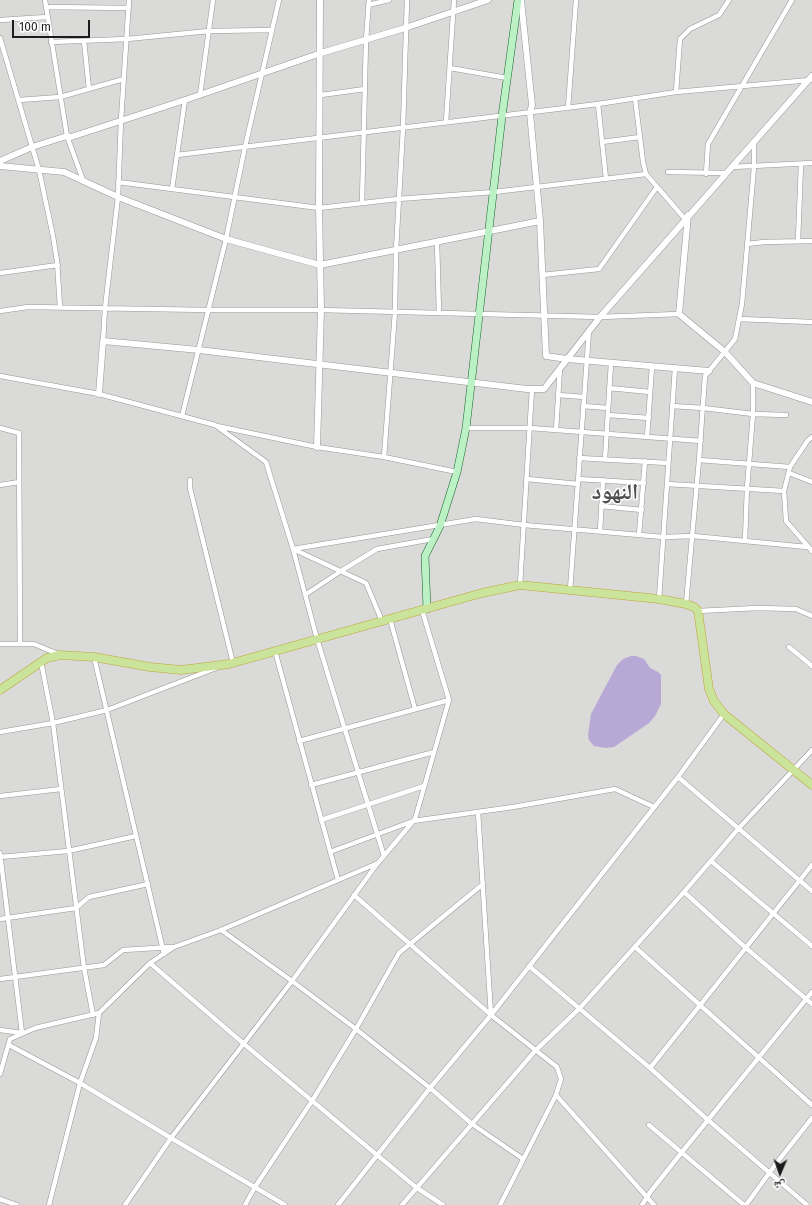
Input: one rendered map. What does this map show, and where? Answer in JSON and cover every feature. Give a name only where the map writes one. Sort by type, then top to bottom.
[{"type":"highway","points":[[0,690],[47,658],[60,655],[94,657],[150,667],[181,670],[231,663],[482,593],[520,585],[659,599],[686,604],[694,607],[698,611],[709,689],[714,701],[724,714],[812,785]]},
{"type":"main road","points":[[424,610],[425,556],[440,526],[457,472],[466,428],[490,231],[502,116],[519,0]]},
{"type":"street","points":[[45,0],[67,136],[83,180]]},
{"type":"street","points":[[99,394],[105,308],[118,197],[121,120],[129,0]]},
{"type":"street","points":[[200,95],[213,0]]},
{"type":"street","points":[[182,416],[226,239],[245,147],[279,0]]},
{"type":"street","points":[[317,447],[321,310],[319,208],[320,0]]},
{"type":"street","points":[[362,203],[368,2],[389,0]]},
{"type":"street","points":[[384,458],[395,312],[396,250],[403,128],[407,0]]},
{"type":"street","points":[[446,122],[454,0]]},
{"type":"street","points":[[0,161],[32,147],[67,136],[71,137],[200,95],[320,53],[405,28],[488,0]]},
{"type":"street","points":[[519,0],[532,105],[530,113],[540,220],[546,356],[586,361],[709,371]]},
{"type":"street","points":[[568,108],[576,0]]},
{"type":"street","points":[[676,92],[680,38],[690,29],[719,15],[729,0]]},
{"type":"street","points":[[706,174],[708,144],[792,0]]},
{"type":"street","points":[[46,7],[129,8]]},
{"type":"street","points":[[0,20],[47,17]]},
{"type":"street","points":[[51,42],[127,39],[209,31],[272,30]]},
{"type":"street","points":[[0,38],[1,47],[19,100],[32,147],[54,236],[58,265],[60,307]]},
{"type":"street","points":[[84,41],[89,89]]},
{"type":"street","points":[[450,68],[507,78]]},
{"type":"street","points":[[177,155],[530,113],[676,92],[811,78]]},
{"type":"street","points":[[103,341],[199,350],[532,389],[544,389],[600,316],[686,217],[811,78]]},
{"type":"street","points":[[19,100],[60,97],[124,79]]},
{"type":"street","points":[[320,94],[365,89]]},
{"type":"street","points":[[635,98],[646,174],[686,217],[679,314]]},
{"type":"street","points":[[172,190],[185,100]]},
{"type":"street","points":[[598,104],[606,179]]},
{"type":"street","points":[[602,142],[640,137]]},
{"type":"street","points":[[686,604],[701,441],[705,376],[736,340],[742,304],[754,167],[754,142]]},
{"type":"street","points":[[732,167],[812,163]]},
{"type":"street","points":[[798,240],[801,164]]},
{"type":"street","points":[[0,166],[64,172],[118,197],[226,239],[320,265],[540,220]]},
{"type":"street","points":[[668,172],[706,174],[726,173]]},
{"type":"street","points":[[118,182],[319,208],[537,188],[646,174]]},
{"type":"street","points":[[542,275],[599,269],[657,186]]},
{"type":"street","points":[[747,244],[798,240],[812,241]]},
{"type":"street","points":[[437,241],[439,313]]},
{"type":"street","points":[[0,273],[58,265]]},
{"type":"street","points":[[0,311],[28,306],[209,310],[321,310],[544,316],[679,314],[725,352],[753,383],[812,402]]},
{"type":"street","points":[[739,319],[812,322]]},
{"type":"street","points":[[570,590],[589,330]]},
{"type":"street","points":[[606,459],[611,363]]},
{"type":"street","points":[[647,437],[652,366]]},
{"type":"street","points":[[556,430],[560,368]]},
{"type":"street","points":[[659,599],[674,368]]},
{"type":"street","points":[[0,376],[99,394],[215,426],[317,447],[457,472]]},
{"type":"street","points":[[745,541],[747,488],[753,414],[753,383]]},
{"type":"street","points":[[609,388],[650,392]]},
{"type":"street","points":[[520,585],[532,389]]},
{"type":"street","points":[[558,396],[584,397]]},
{"type":"street","points":[[583,406],[608,408]]},
{"type":"street","points":[[672,406],[753,414],[786,415]]},
{"type":"street","points":[[608,415],[649,418]]},
{"type":"street","points":[[215,426],[266,462],[293,550],[317,639],[384,856]]},
{"type":"street","points":[[0,428],[19,433],[20,644]]},
{"type":"street","points":[[466,428],[530,428],[701,441]]},
{"type":"street","points":[[812,437],[808,440],[790,467],[784,491],[786,521],[812,551]]},
{"type":"street","points":[[579,458],[668,462]]},
{"type":"street","points":[[699,460],[790,467]]},
{"type":"street","points":[[639,535],[645,461]]},
{"type":"street","points":[[789,473],[812,482]]},
{"type":"street","points":[[527,479],[578,481],[603,480],[644,483]]},
{"type":"street","points":[[0,732],[52,723],[107,710],[231,663],[190,488],[190,480]]},
{"type":"street","points":[[600,531],[603,480]]},
{"type":"street","points":[[0,485],[19,482]]},
{"type":"street","points":[[667,484],[784,491]]},
{"type":"street","points":[[601,506],[642,510]]},
{"type":"street","points":[[293,550],[476,519],[524,525],[639,535],[663,537],[693,536],[807,547]]},
{"type":"street","points":[[305,595],[377,549],[434,539]]},
{"type":"street","points":[[293,550],[366,582],[382,621]]},
{"type":"street","points":[[698,611],[757,608],[796,609],[812,616]]},
{"type":"street","points":[[125,1205],[171,1138],[292,981],[378,863],[415,818],[449,700],[424,610]]},
{"type":"street","points":[[390,619],[415,709]]},
{"type":"street","points":[[0,644],[34,644],[60,655]]},
{"type":"street","points":[[789,647],[812,666]]},
{"type":"street","points":[[275,651],[338,880]]},
{"type":"street","points":[[94,657],[164,954]]},
{"type":"street","points":[[41,662],[52,723],[84,968],[93,1015]]},
{"type":"street","points":[[300,741],[449,700]]},
{"type":"street","points":[[338,1205],[430,1088],[491,1015],[678,777],[724,714]]},
{"type":"street","points":[[402,1205],[535,1051],[579,1009],[739,828],[812,750]]},
{"type":"street","points":[[311,785],[434,752]]},
{"type":"street","points":[[678,777],[812,891]]},
{"type":"street","points":[[321,820],[424,786]]},
{"type":"street","points":[[330,852],[413,821],[478,812],[614,789],[654,807]]},
{"type":"street","points":[[0,796],[61,790]]},
{"type":"street","points":[[478,812],[491,1015]]},
{"type":"street","points":[[0,857],[68,851],[136,836]]},
{"type":"street","points":[[0,852],[22,1034]]},
{"type":"street","points":[[711,861],[812,946]]},
{"type":"street","points":[[0,979],[104,965],[123,950],[174,947],[221,930],[378,863]]},
{"type":"street","points":[[650,1068],[812,865]]},
{"type":"street","points":[[0,919],[76,908],[89,897],[148,884]]},
{"type":"street","points":[[246,1205],[255,1187],[312,1101],[356,1029],[399,953],[483,884]]},
{"type":"street","points":[[684,892],[746,948],[812,1004]]},
{"type":"street","points":[[354,896],[491,1015],[557,1067],[561,1079],[556,1095],[522,1159],[500,1205]]},
{"type":"street","points":[[221,930],[356,1029],[430,1088],[472,1124],[522,1159]]},
{"type":"street","points":[[0,1074],[10,1039],[35,1028],[99,1013],[150,964],[174,947]]},
{"type":"street","points":[[635,947],[700,1007],[759,1057],[812,1105]]},
{"type":"street","points":[[150,964],[377,1155],[417,1188],[442,1205]]},
{"type":"street","points":[[529,966],[650,1068],[807,1205]]},
{"type":"street","points":[[642,1205],[682,1152],[812,992]]},
{"type":"street","points":[[49,1205],[80,1083],[96,1038],[99,1013]]},
{"type":"street","points":[[0,1030],[22,1034]]},
{"type":"street","points":[[9,1045],[80,1083],[285,1205]]},
{"type":"street","points":[[556,1095],[654,1205]]},
{"type":"street","points":[[649,1125],[745,1205],[812,1118]]},
{"type":"street","points":[[0,1199],[17,1205]]},
{"type":"shaded area","points":[[0,0],[812,0],[812,1205],[0,1205]]},
{"type":"shaded area","points":[[631,656],[644,659],[650,668],[661,675],[661,704],[655,716],[649,723],[614,747],[606,748],[594,746],[589,740],[588,736],[591,714],[617,665],[623,659]]},
{"type":"district","name":"النهود","points":[[615,493]]}]
